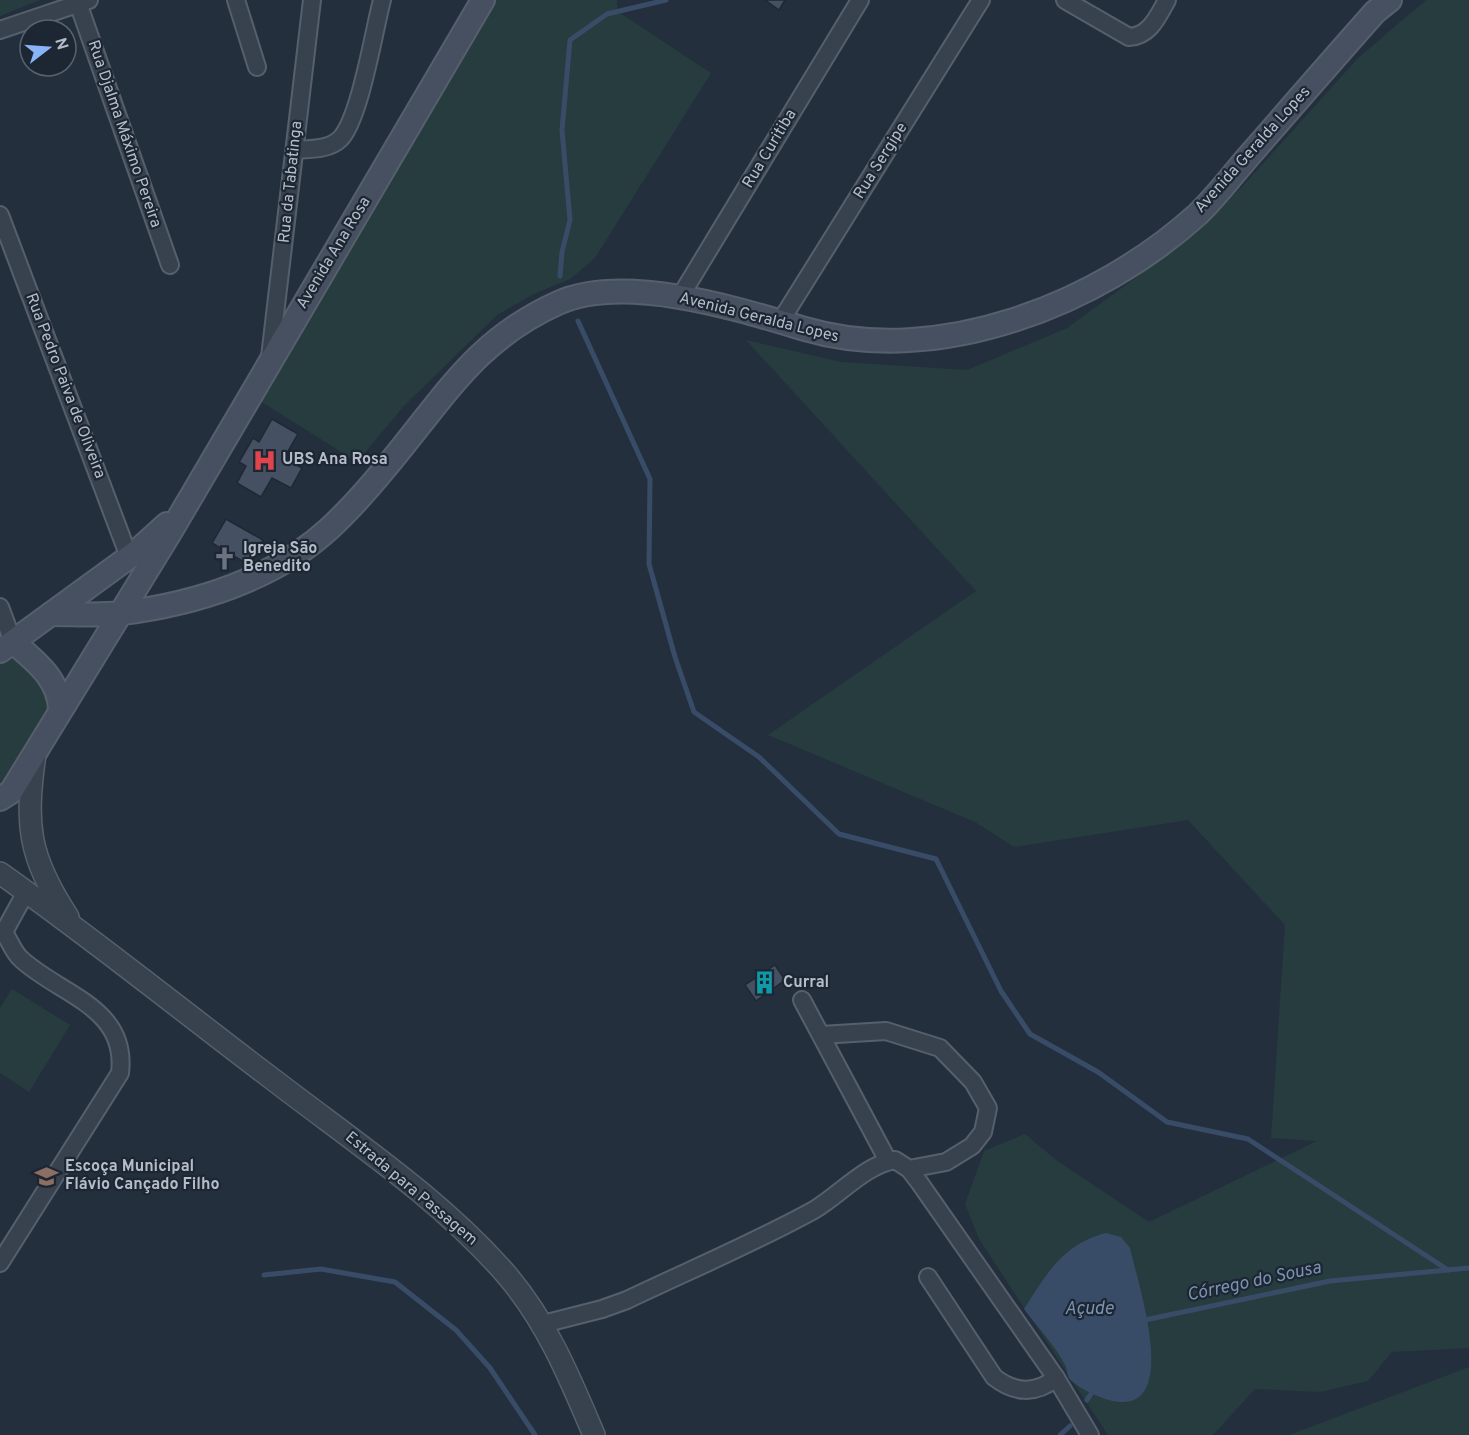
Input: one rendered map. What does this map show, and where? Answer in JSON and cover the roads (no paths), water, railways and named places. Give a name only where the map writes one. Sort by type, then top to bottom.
[{"type":"main road","name":"Avenida Ana Rosa","points":[[4,800],[35,754],[186,507],[483,0]]},
{"type":"main road","name":"Avenida Geralda Lopes","points":[[51,614],[119,614],[209,595],[261,573],[296,554],[328,530],[361,496],[462,371],[490,344],[523,320],[564,300],[596,294],[637,292],[680,297],[835,338],[866,342],[926,339],[1008,321],[1062,302],[1097,285],[1198,213],[1375,12],[1390,0]]},
{"type":"main road","name":"Avenida Ana Rosa","points":[[6,647],[129,557],[186,507]]},
{"type":"main road","points":[[6,647],[48,674],[58,696],[60,711]]},
{"type":"street","points":[[236,0],[257,67]]},
{"type":"street","name":"Rua da Tabatinga","points":[[269,363],[312,0]]},
{"type":"street","points":[[295,150],[328,146],[339,141],[346,130],[358,96],[382,0]]},
{"type":"street","name":"Rua Curitiba","points":[[680,297],[860,0]]},
{"type":"street","name":"Rua Sergipe","points":[[780,322],[981,0]]},
{"type":"street","points":[[1065,0],[1123,36],[1142,34],[1156,20],[1167,0]]},
{"type":"street","points":[[0,30],[84,2]]},
{"type":"street","name":"Rua Djalma Máximo Pereira","points":[[84,2],[170,265]]},
{"type":"street","name":"Rua Pedro Paiva de Oliveira","points":[[0,215],[129,557]]},
{"type":"street","points":[[0,607],[6,647]]},
{"type":"street","points":[[35,754],[28,813],[32,844],[43,876],[73,925]]},
{"type":"street","name":"Estrada para Passagem","points":[[0,873],[73,925],[403,1178],[466,1232],[506,1274],[543,1324],[594,1435]]},
{"type":"street","points":[[0,1263],[120,1073],[123,1052],[96,1009],[20,958],[4,932],[26,892]]},
{"type":"street","points":[[802,1000],[888,1161]]},
{"type":"street","points":[[821,1035],[886,1031],[940,1048],[974,1082],[988,1108],[983,1132],[972,1146],[946,1162],[909,1169]]},
{"type":"street","points":[[543,1324],[627,1300],[814,1210],[837,1196],[873,1167],[895,1160],[909,1169],[1056,1378],[1090,1435]]},
{"type":"street","points":[[928,1277],[994,1377],[1007,1387],[1022,1390],[1045,1387],[1056,1378]]},
{"type":"water","name":"Açude","points":[[1106,1233],[1121,1237],[1130,1248],[1146,1315],[1151,1367],[1146,1388],[1134,1400],[1108,1400],[1072,1381],[1056,1350],[1024,1309],[1040,1283],[1067,1252],[1078,1244]]},
{"type":"waterway","points":[[560,276],[562,252],[570,220],[562,130],[570,40],[607,14],[666,0]]},
{"type":"waterway","points":[[578,321],[650,479],[649,564],[675,657],[694,712],[759,757],[839,834],[936,859],[1001,991],[1030,1034],[1098,1072],[1167,1122],[1248,1139],[1448,1270]]},
{"type":"waterway","name":"Córrego do Sousa","points":[[1142,1323],[1145,1320],[1330,1281],[1469,1268]]},
{"type":"waterway","points":[[264,1275],[321,1269],[395,1282],[456,1330],[490,1368],[535,1435]]},
{"type":"waterway","name":"Córrego do Sousa","points":[[1087,1400],[1094,1389]]},
{"type":"waterway","name":"Córrego do Sousa","points":[[1060,1435],[1070,1426]]},
{"type":"place","name":"UBS Ana Rosa","points":[[264,460]]},
{"type":"place","name":"Igreja São Benedito","points":[[225,558]]},
{"type":"place","name":"Curral","points":[[765,983]]},
{"type":"place","name":"Escoça Municipal Flávio Cançado Filho","points":[[47,1176]]}]
